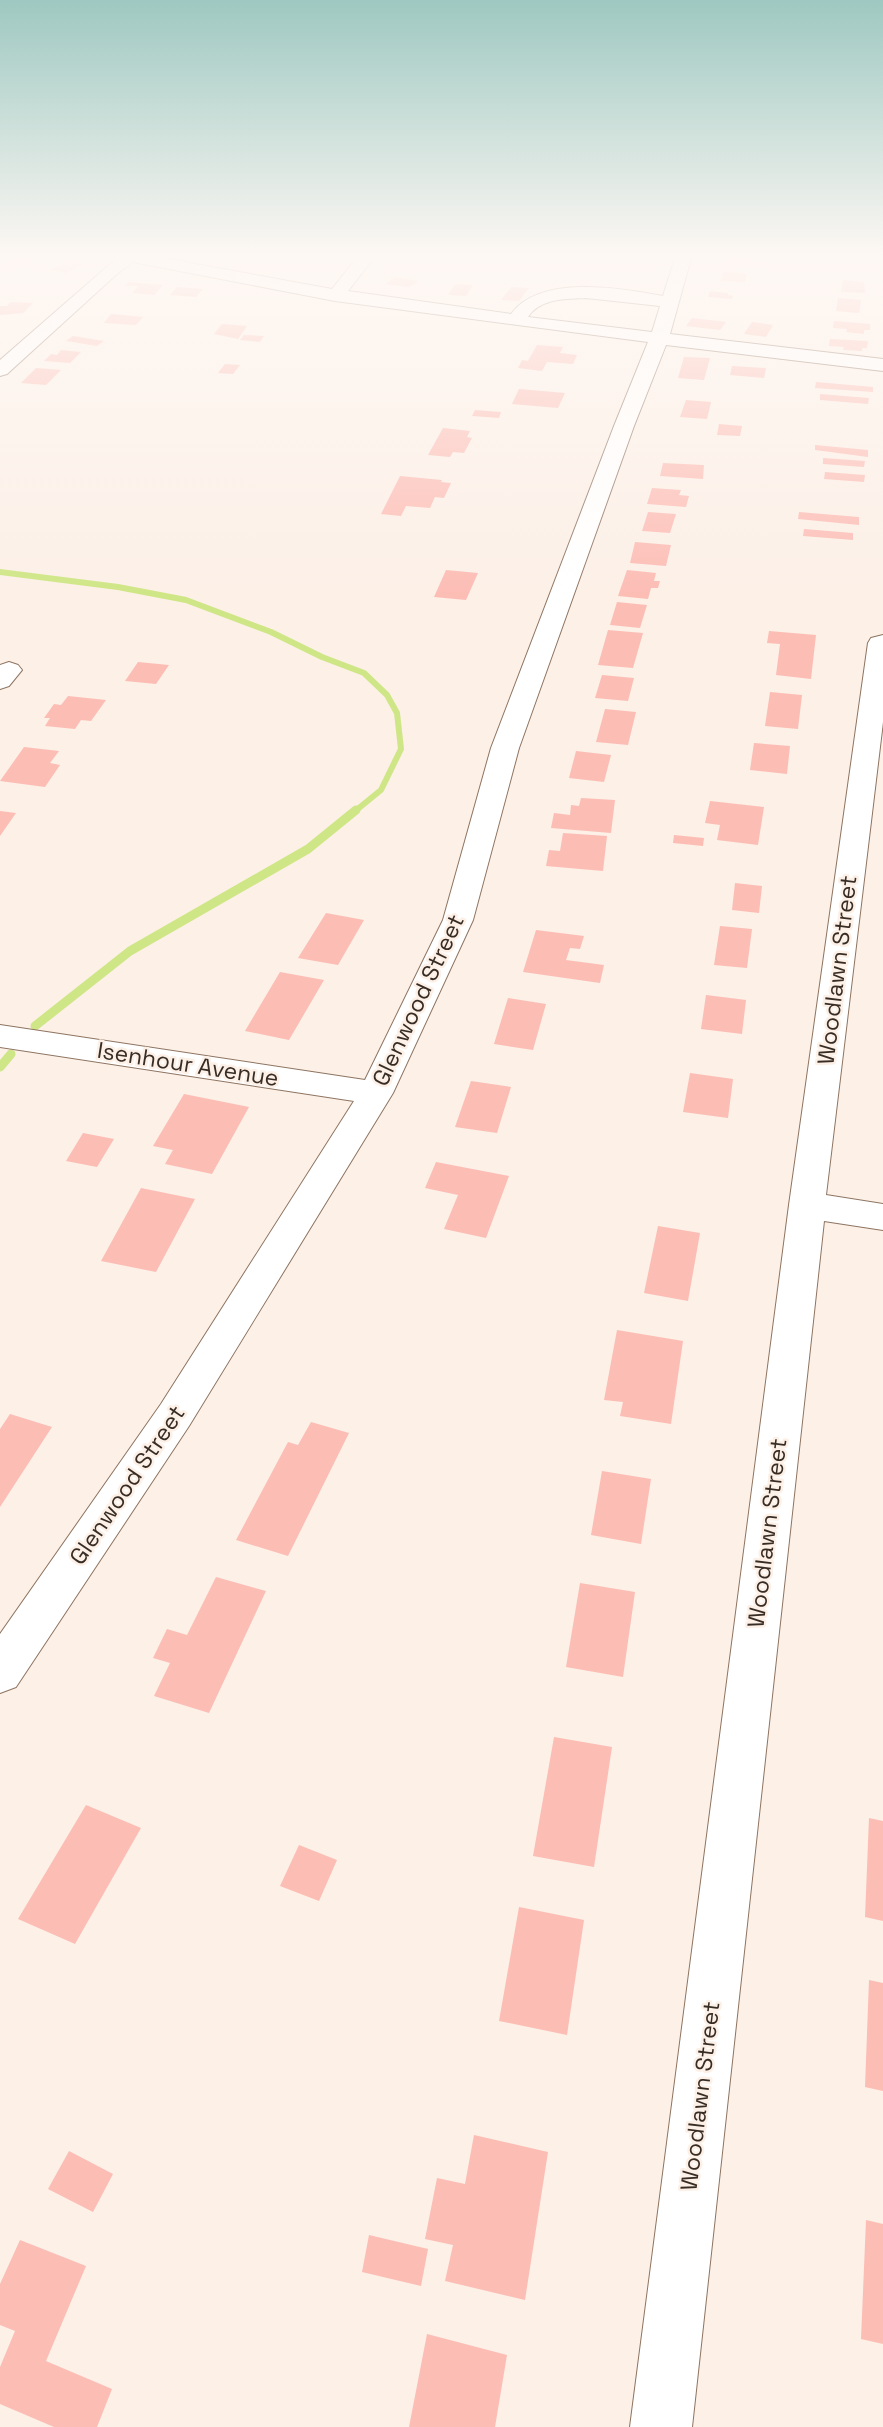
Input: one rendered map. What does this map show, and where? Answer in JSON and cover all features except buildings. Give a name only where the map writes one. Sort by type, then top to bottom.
[{"type":"street","name":"Glenwood Street","points":[[0,1672],[175,1415],[376,1093],[458,920],[505,748],[648,368]]},
{"type":"street","name":"Woodlawn Street","points":[[661,2427],[807,1205],[880,643],[883,642]]},
{"type":"street","name":"Isenhour Avenue","points":[[0,1036],[376,1093]]},
{"type":"street","points":[[807,1205],[883,1217]]},
{"type":"waterway","points":[[0,572],[118,587],[186,600],[271,632],[322,657],[364,673],[387,695],[397,713],[401,749],[381,790],[354,812]]},
{"type":"waterway","points":[[35,1026],[130,951],[308,849],[356,810]]},
{"type":"waterway","points":[[0,1067],[11,1054]]}]
